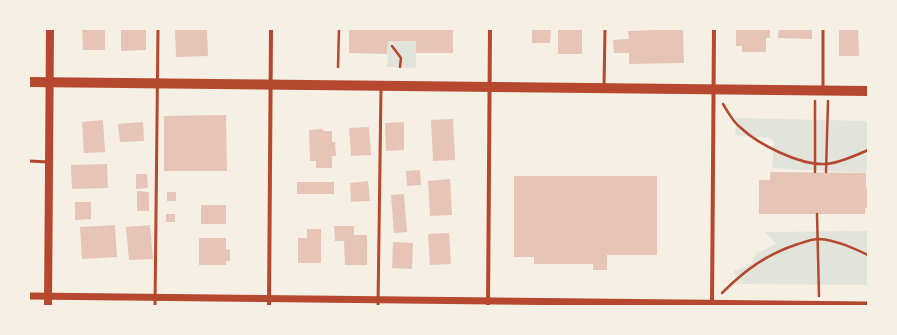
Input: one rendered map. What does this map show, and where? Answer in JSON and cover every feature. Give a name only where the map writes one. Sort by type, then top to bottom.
[{"type":"main road","points":[[48,306],[50,29]]},
{"type":"main road","points":[[29,82],[271,86],[868,91]]},
{"type":"street","points":[[269,302],[271,29]]},
{"type":"street","points":[[488,304],[490,29]]},
{"type":"street","points":[[712,305],[714,29]]},
{"type":"street","points":[[29,296],[155,297],[269,302],[868,305]]},
{"type":"lane","points":[[155,306],[158,29]]},
{"type":"lane","points":[[604,88],[605,29]]},
{"type":"lane","points":[[822,91],[824,29]]},
{"type":"lane","points":[[378,303],[381,86]]},
{"type":"lane","points":[[29,161],[49,162]]},
{"type":"path","points":[[338,67],[339,29]]},
{"type":"path","points":[[392,46],[401,58],[400,67]]},
{"type":"path","points":[[714,89],[729,114],[740,128],[782,154],[815,164],[826,164],[868,150]]},
{"type":"path","points":[[815,172],[822,91]]},
{"type":"path","points":[[822,91],[826,172]]},
{"type":"path","points":[[817,214],[819,305]]},
{"type":"path","points":[[712,305],[747,270],[758,262],[786,248],[818,239],[851,247],[868,255]]},
{"type":"shaded area","points":[[388,41],[416,41],[416,68],[387,67]]},
{"type":"shaded area","points":[[737,118],[868,121],[868,155],[866,173],[772,168],[774,141],[768,138],[735,135]]},
{"type":"shaded area","points":[[868,231],[868,285],[737,284],[734,271],[750,265],[757,253],[776,244],[765,232]]},
{"type":"building","points":[[82,29],[105,29],[105,50],[83,50]]},
{"type":"building","points":[[121,29],[146,29],[146,50],[121,51]]},
{"type":"building","points":[[175,29],[207,29],[208,56],[176,57]]},
{"type":"building","points":[[349,29],[453,29],[453,53],[416,53],[416,41],[388,41],[387,54],[349,53]]},
{"type":"building","points":[[532,29],[551,29],[550,43],[532,43]]},
{"type":"building","points":[[558,29],[582,29],[582,54],[558,54]]},
{"type":"building","points":[[683,29],[684,63],[629,64],[629,53],[614,53],[613,40],[629,39],[628,31]]},
{"type":"building","points":[[736,29],[770,29],[770,38],[766,38],[766,52],[742,52],[742,46],[736,46]]},
{"type":"building","points":[[779,29],[812,29],[812,39],[778,38]]},
{"type":"building","points":[[839,29],[858,29],[859,56],[839,56]]},
{"type":"building","points":[[226,115],[227,171],[164,171],[164,116]]},
{"type":"building","points":[[453,119],[455,160],[433,161],[431,120]]},
{"type":"building","points":[[103,120],[105,152],[84,153],[82,122]]},
{"type":"building","points":[[143,122],[144,141],[120,142],[118,124]]},
{"type":"building","points":[[404,122],[404,150],[386,151],[385,123]]},
{"type":"building","points":[[369,127],[371,155],[351,156],[349,128]]},
{"type":"building","points":[[323,129],[323,131],[332,131],[332,142],[335,142],[336,156],[332,156],[332,168],[316,168],[316,161],[310,161],[309,130]]},
{"type":"building","points":[[107,164],[108,188],[72,189],[71,165]]},
{"type":"building","points":[[420,170],[421,185],[407,186],[406,171]]},
{"type":"building","points":[[770,172],[866,173],[868,208],[865,208],[865,214],[759,214],[759,180],[770,180]]},
{"type":"building","points":[[136,174],[147,174],[148,188],[136,189]]},
{"type":"building","points":[[514,176],[657,176],[657,255],[607,255],[607,270],[593,270],[593,264],[534,264],[534,257],[514,257]]},
{"type":"building","points":[[450,179],[452,215],[430,216],[428,181]]},
{"type":"building","points":[[368,181],[370,201],[351,202],[350,183]]},
{"type":"building","points":[[297,182],[334,182],[334,194],[297,194]]},
{"type":"building","points":[[137,191],[149,192],[149,211],[137,211]]},
{"type":"building","points":[[167,192],[176,192],[176,201],[167,201]]},
{"type":"building","points":[[404,194],[407,232],[394,233],[391,195]]},
{"type":"building","points":[[75,202],[91,202],[91,219],[75,220]]},
{"type":"building","points":[[201,205],[226,205],[226,224],[201,224]]},
{"type":"building","points":[[166,214],[175,214],[175,222],[166,222]]},
{"type":"building","points":[[115,225],[117,257],[82,259],[80,227]]},
{"type":"building","points":[[150,225],[153,259],[129,260],[126,227]]},
{"type":"building","points":[[334,226],[354,226],[354,235],[367,235],[367,265],[345,265],[344,241],[335,241]]},
{"type":"building","points":[[307,229],[321,229],[321,263],[298,263],[298,238],[307,238]]},
{"type":"building","points":[[449,233],[451,264],[430,265],[428,234]]},
{"type":"building","points":[[199,238],[226,238],[226,250],[230,249],[230,261],[226,261],[226,265],[199,265]]},
{"type":"building","points":[[393,242],[413,243],[412,269],[392,268]]}]
